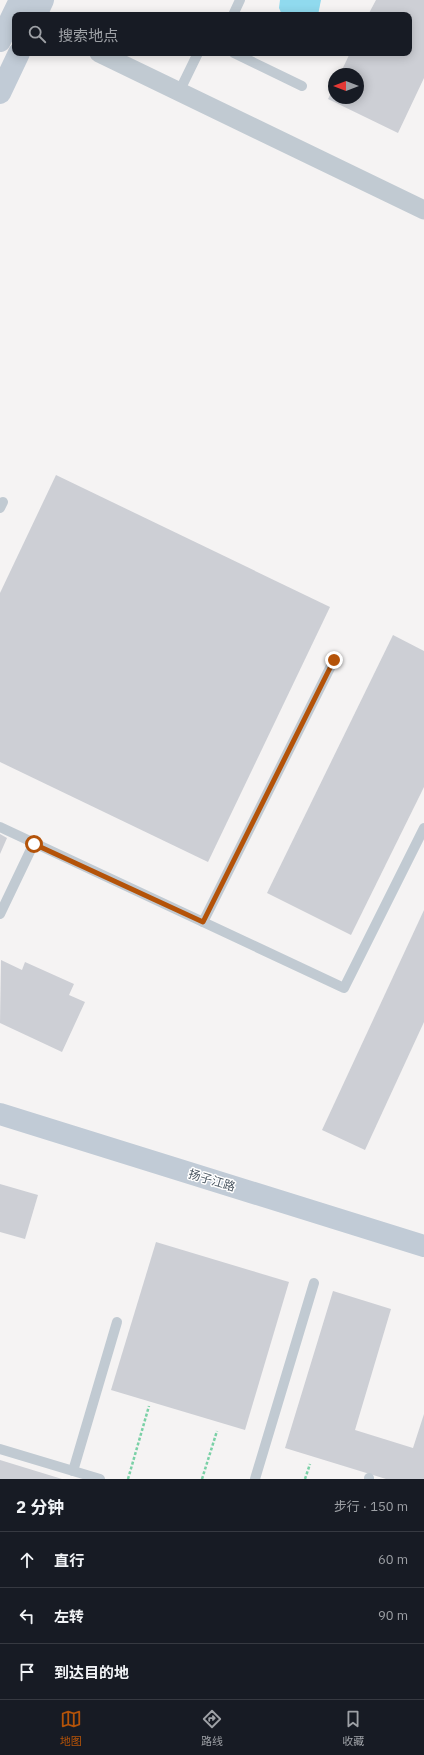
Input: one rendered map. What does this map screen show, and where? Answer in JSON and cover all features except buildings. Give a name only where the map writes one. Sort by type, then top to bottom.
[{"type":"street","points":[[14,12],[20,0]]},
{"type":"street","points":[[37,12],[43,0]]},
{"type":"street","points":[[0,41],[12,16]]},
{"type":"street","points":[[0,93],[18,56]]},
{"type":"street","points":[[105,56],[424,210]]},
{"type":"street","name":"扬子江路","points":[[0,1114],[424,1246]]},
{"type":"lane","points":[[234,12],[240,0]]},
{"type":"lane","points":[[179,92],[197,56]]},
{"type":"lane","points":[[240,56],[302,86]]},
{"type":"lane","points":[[203,922],[334,660]]},
{"type":"lane","points":[[0,828],[344,988],[424,828]]},
{"type":"lane","points":[[0,914],[34,844]]},
{"type":"lane","points":[[254,1479],[314,1283]]},
{"type":"lane","points":[[73,1471],[117,1322]]},
{"type":"lane","points":[[0,1449],[100,1479]]},
{"type":"path","points":[[128,1479],[149,1406]]},
{"type":"path","points":[[202,1479],[217,1431]]},
{"type":"path","points":[[305,1479],[310,1464]]},
{"type":"water","points":[[280,0],[321,0],[319,12],[281,12],[279,8]]},
{"type":"route","points":[[34,844],[203,922],[334,660]]}]
